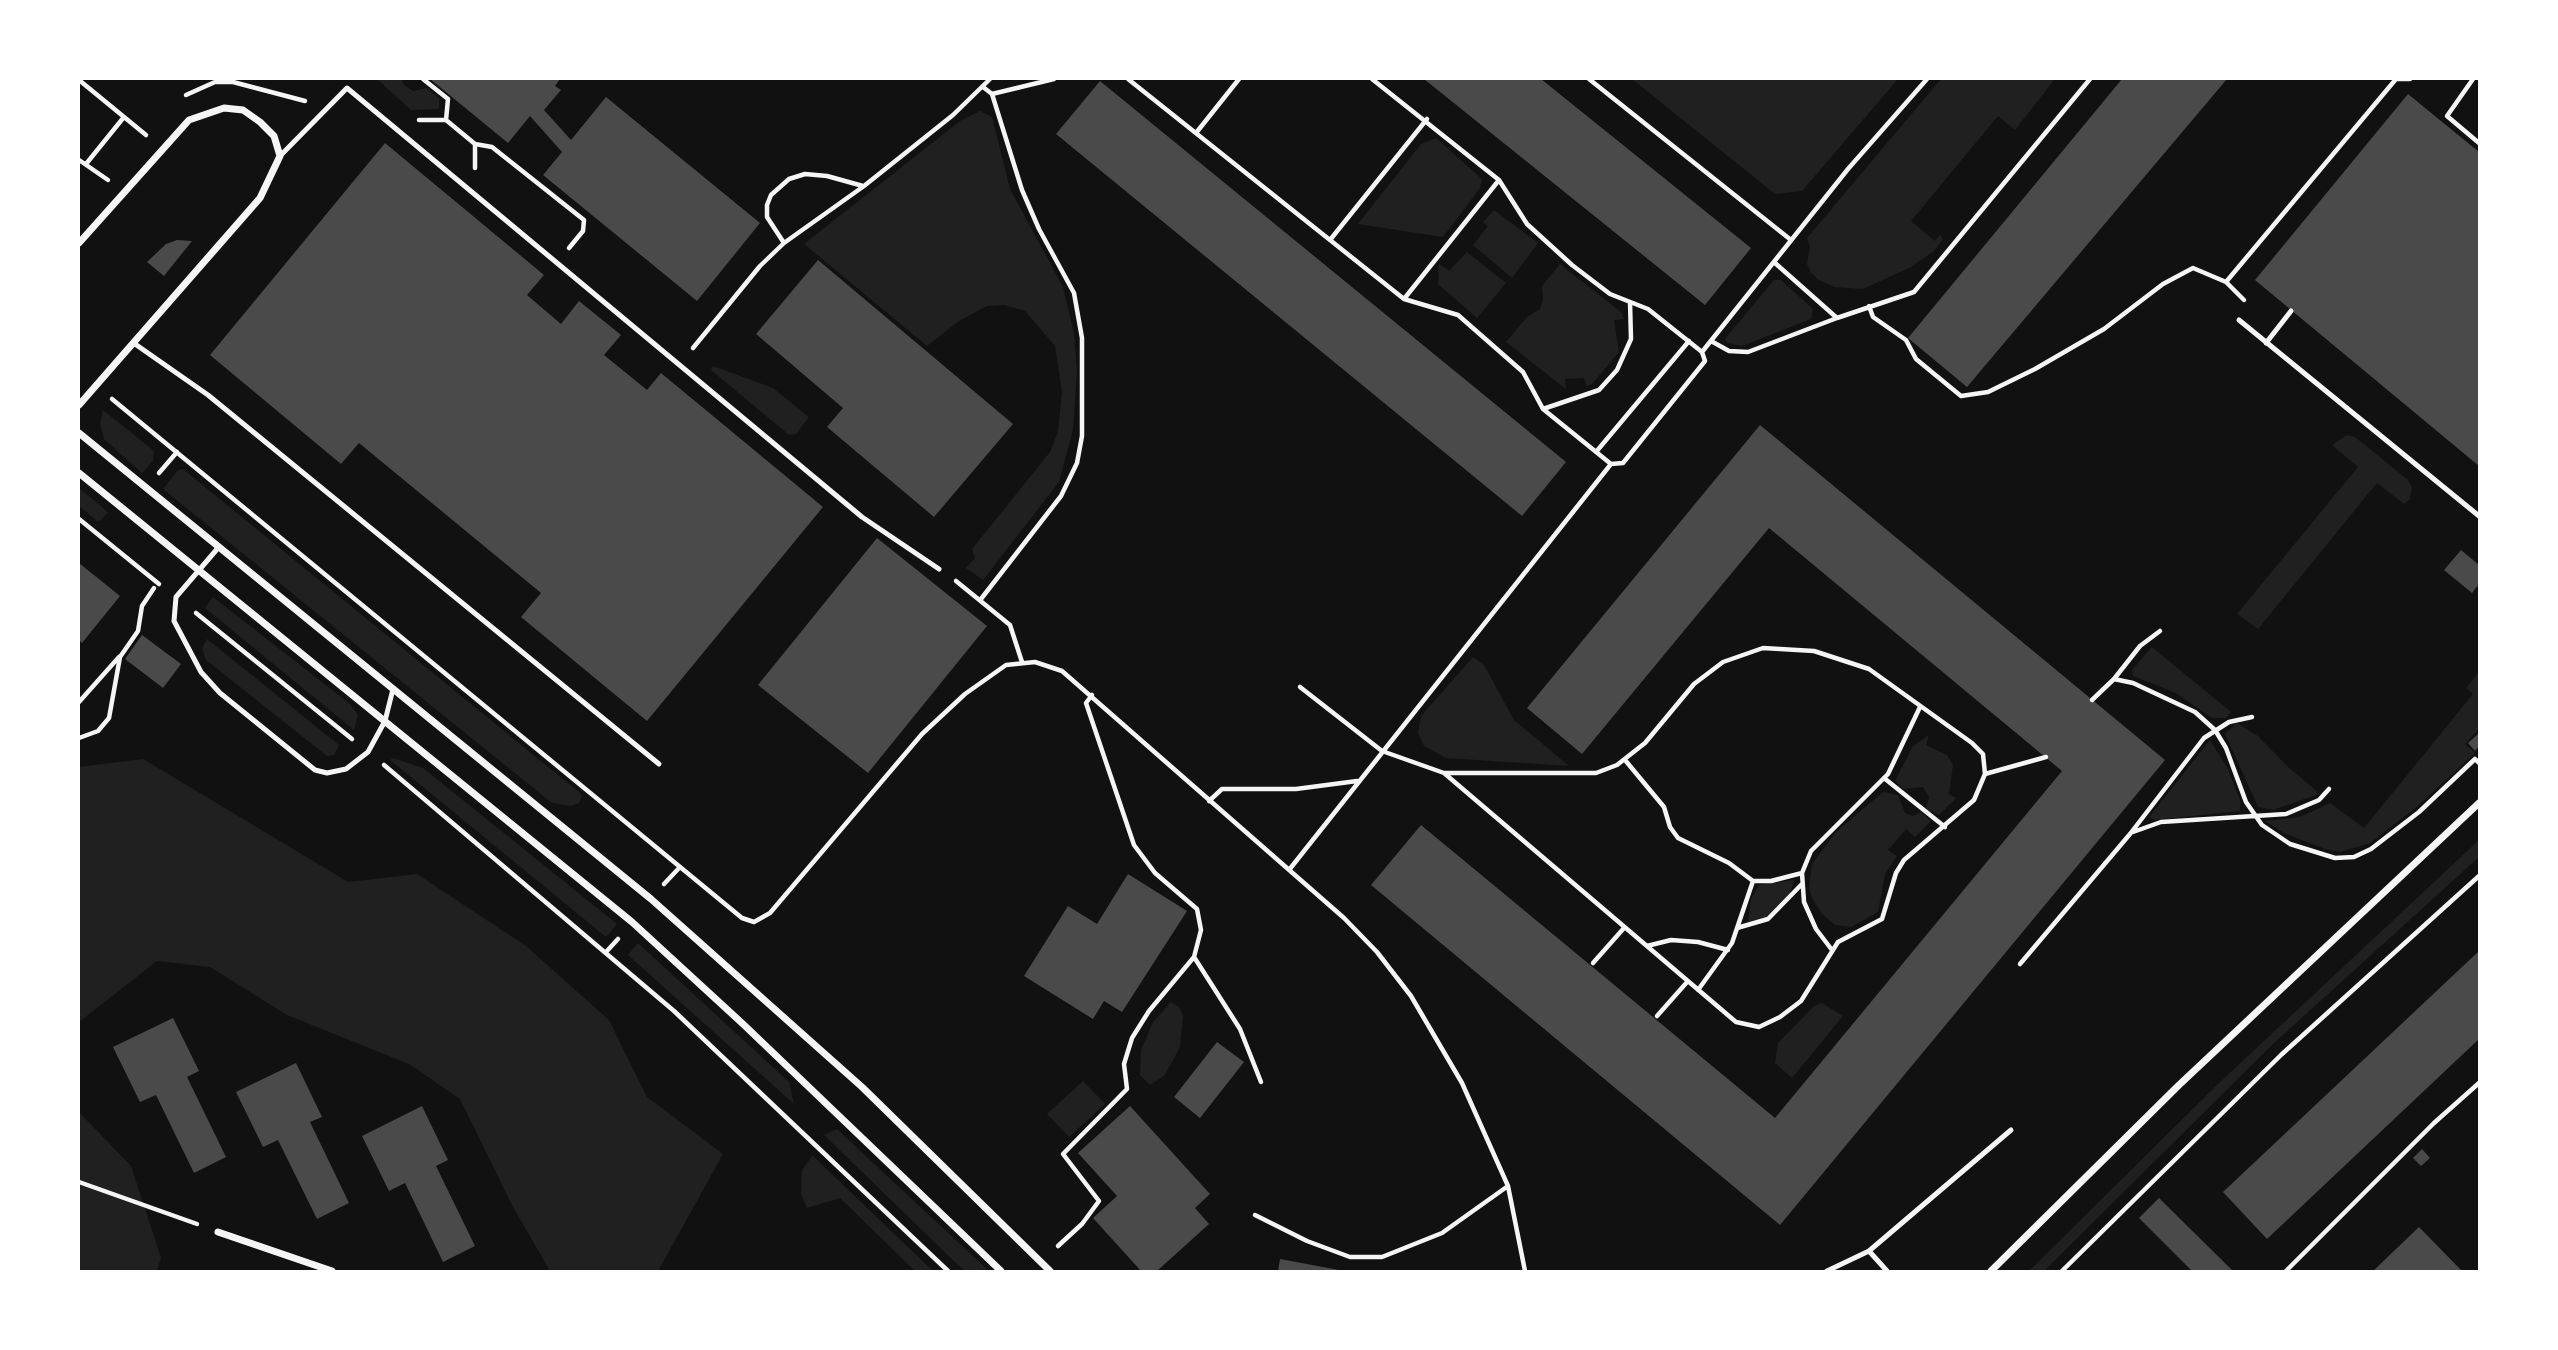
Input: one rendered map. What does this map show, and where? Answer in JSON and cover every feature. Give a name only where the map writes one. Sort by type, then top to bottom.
[{"type":"street","points":[[79,243],[189,120],[224,108],[243,110],[260,121],[274,136],[280,156],[260,198],[79,405]]},
{"type":"street","points":[[79,433],[590,847],[697,938],[862,1087],[1050,1271]]},
{"type":"street","points":[[79,473],[632,922],[753,1033],[1001,1271]]},
{"type":"street","points":[[1991,1271],[2179,1085],[2479,803]]},
{"type":"street","points":[[218,1231],[332,1271]]},
{"type":"lane","points":[[280,156],[347,88],[862,517],[939,569]]},
{"type":"lane","points":[[2266,342],[2291,311]]},
{"type":"lane","points":[[2239,320],[2479,516]]},
{"type":"lane","points":[[135,344],[208,395],[659,764]]},
{"type":"lane","points":[[218,548],[176,597],[174,621],[178,634],[201,672],[220,693],[315,770],[327,773],[346,769],[368,752],[385,721],[393,689]]},
{"type":"lane","points":[[1827,1271],[1869,1251],[2011,1130]]},
{"type":"lane","points":[[1869,1251],[1887,1271]]},
{"type":"path","points":[[423,79],[447,99],[446,120]]},
{"type":"path","points":[[679,364],[760,266],[784,243],[864,186],[990,79]]},
{"type":"path","points":[[992,94],[1054,79]]},
{"type":"path","points":[[1128,79],[1404,299],[1458,315],[1524,372],[1543,410],[1611,464],[1623,463],[1705,361],[1702,352],[1648,309],[1610,294],[1572,265],[1527,224],[1499,180],[1427,119],[1372,79]]},
{"type":"path","points":[[1196,133],[1239,79]]},
{"type":"path","points":[[1589,79],[1791,240]]},
{"type":"path","points":[[1702,352],[1791,240],[1927,79]]},
{"type":"path","points":[[1711,341],[1729,351],[1748,352],[1869,306],[1914,292],[2090,79]]},
{"type":"path","points":[[2226,282],[2396,79],[2410,79]]},
{"type":"path","points":[[2473,79],[2447,116],[2479,143]]},
{"type":"path","points":[[79,80],[146,135]]},
{"type":"path","points":[[981,600],[1061,496],[1077,463],[1082,436],[1082,338],[1074,293],[1022,190],[992,94],[983,87]]},
{"type":"path","points":[[262,89],[280,96],[307,101],[347,88]]},
{"type":"path","points":[[86,164],[124,117]]},
{"type":"path","points":[[1330,240],[1427,119]]},
{"type":"path","points":[[416,120],[446,120],[475,144],[492,147],[584,220],[583,231],[556,262]]},
{"type":"path","points":[[475,144],[476,172]]},
{"type":"path","points":[[79,160],[123,191]]},
{"type":"path","points":[[784,243],[767,216],[767,205],[771,195],[789,178],[805,174],[827,176],[864,186]]},
{"type":"path","points":[[1404,299],[1499,180]]},
{"type":"path","points":[[1774,263],[1837,318]]},
{"type":"path","points":[[1869,306],[1873,317],[1906,340],[1916,359],[1961,396],[1988,392],[2035,369],[2104,329],[2163,284],[2193,268],[2226,282],[2252,308],[2239,320]]},
{"type":"path","points":[[1543,410],[1599,390],[1617,370],[1632,339],[1630,302]]},
{"type":"path","points":[[1596,452],[1689,341]]},
{"type":"path","points":[[95,386],[743,918],[754,922],[769,913],[922,734],[994,672],[1022,662],[1035,662],[1062,671],[1369,943],[1411,996],[1462,1083],[1508,1186],[1525,1271]]},
{"type":"path","points":[[1289,870],[1611,464]]},
{"type":"path","points":[[79,519],[368,752],[674,1011],[948,1271]]},
{"type":"path","points":[[939,569],[1010,625],[1022,662]]},
{"type":"path","points":[[79,702],[120,657],[138,631],[142,606],[158,583]]},
{"type":"path","points":[[2092,700],[2114,679],[2140,646],[2160,631]]},
{"type":"path","points":[[1300,687],[1382,751],[1444,773],[1596,773],[1625,760],[1664,723],[1694,684],[1723,662],[1763,648],[1814,651],[1869,668],[1972,743],[1983,754],[1985,774],[1974,800],[1904,860],[1896,873],[1882,919],[1838,942],[1801,1001],[1780,1017],[1759,1027],[1736,1022],[1444,773]]},
{"type":"path","points":[[79,738],[98,731],[109,718],[120,657]]},
{"type":"path","points":[[2114,679],[2163,695],[2195,712],[2215,730],[2226,748],[2246,802],[2256,817],[2272,834],[2316,854],[2354,857],[2371,849],[2402,827],[2478,759]]},
{"type":"path","points":[[1052,1252],[1082,1224],[1099,1201],[1063,1154],[1127,1089],[1124,1064],[1132,1038],[1149,1011],[1194,957],[1201,930],[1197,908],[1155,873],[1134,845],[1086,703],[1091,695]]},
{"type":"path","points":[[1832,950],[1816,929],[1804,902],[1802,873],[1811,851],[1884,778],[1903,747],[1920,706]]},
{"type":"path","points":[[2020,964],[2130,834],[2204,738],[2229,722],[2252,717]]},
{"type":"path","points":[[1985,774],[2046,757]]},
{"type":"path","points":[[1625,760],[1664,807],[1670,827],[1678,838],[1729,863],[1753,881],[1771,881],[1802,873]]},
{"type":"path","points":[[1884,778],[1945,827]]},
{"type":"path","points":[[1209,801],[1222,789],[1296,789],[1358,781]]},
{"type":"path","points":[[2130,834],[2142,827],[2161,822],[2286,814],[2305,808],[2329,789]]},
{"type":"path","points":[[2062,1271],[2281,1055],[2479,877]]},
{"type":"path","points":[[1698,990],[1728,950],[1753,881]]},
{"type":"path","points":[[1737,928],[1768,919],[1801,885]]},
{"type":"path","points":[[1593,964],[1624,928]]},
{"type":"path","points":[[1647,946],[1671,940],[1698,942],[1728,950]]},
{"type":"path","points":[[1194,957],[1240,1029],[1261,1082]]},
{"type":"path","points":[[1657,1016],[1688,981]]},
{"type":"path","points":[[2286,1271],[2434,1123],[2479,1083]]},
{"type":"path","points":[[79,1182],[218,1231]]},
{"type":"path","points":[[1255,1215],[1307,1241],[1350,1257],[1382,1257],[1442,1233],[1508,1186]]},
{"type":"shaded area","points":[[377,79],[402,79],[403,84],[413,91],[426,88],[439,98],[439,109],[411,110]]},
{"type":"shaded area","points":[[1632,79],[1898,79],[1802,191],[1775,194]]},
{"type":"shaded area","points":[[1941,79],[2055,79],[2015,130],[1998,116],[1911,221],[1935,241],[1940,235],[1943,239],[1934,251],[1911,267],[1863,289],[1835,287],[1819,280],[1811,273],[1807,264],[1810,247],[1807,238]]},
{"type":"shaded area","points":[[980,111],[992,117],[1010,189],[1063,287],[1074,333],[1077,372],[1073,430],[1059,482],[983,580],[966,568],[975,558],[972,549],[1050,452],[1058,432],[1062,392],[1055,346],[1025,311],[1004,305],[987,306],[959,321],[927,346],[804,244],[960,121]]},
{"type":"shaded area","points":[[1436,138],[1482,179],[1480,188],[1443,237],[1358,224],[1421,144]]},
{"type":"shaded area","points":[[1494,210],[1538,243],[1512,278],[1473,245],[1488,226],[1483,222]]},
{"type":"shaded area","points":[[1467,252],[1506,283],[1477,318],[1438,284],[1439,264],[1449,271]]},
{"type":"shaded area","points":[[1560,264],[1622,313],[1624,319],[1614,320],[1619,352],[1592,384],[1587,386],[1584,378],[1565,379],[1566,389],[1506,342],[1527,317],[1540,309],[1543,299],[1542,286]]},
{"type":"shaded area","points":[[1774,280],[1781,280],[1813,309],[1811,319],[1742,346],[1727,343],[1725,339]]},
{"type":"shaded area","points":[[713,366],[773,388],[809,417],[796,434],[789,435],[711,370]]},
{"type":"shaded area","points":[[103,410],[154,451],[153,461],[142,473],[104,439],[100,424]]},
{"type":"shaded area","points":[[2347,435],[2355,437],[2408,480],[2412,487],[2410,499],[2404,504],[2377,483],[2258,629],[2237,614],[2358,467],[2332,445]]},
{"type":"shaded area","points":[[183,469],[580,793],[582,796],[579,803],[571,806],[552,803],[163,489],[178,470]]},
{"type":"shaded area","points":[[79,488],[108,512],[101,520],[97,521],[79,506]]},
{"type":"shaded area","points":[[213,597],[350,704],[358,715],[354,730],[205,608]]},
{"type":"shaded area","points":[[207,639],[339,745],[334,755],[327,756],[206,660],[202,648]]},
{"type":"shaded area","points":[[2152,647],[2231,712],[2226,718],[2212,718],[2176,693],[2133,676],[2132,670]]},
{"type":"shaded area","points":[[1473,657],[1484,665],[1514,720],[1569,766],[1446,758],[1424,746],[1418,733],[1421,716]]},
{"type":"shaded area","points":[[2479,672],[2479,729],[2465,744],[2475,753],[2419,805],[2370,843],[2341,852],[2325,849],[2284,833],[2265,821],[2300,817],[2330,803],[2364,828],[2473,694],[2466,688]]},
{"type":"shaded area","points":[[2237,723],[2258,736],[2287,766],[2318,792],[2316,795],[2273,810],[2258,807],[2225,734]]},
{"type":"shaded area","points":[[1929,735],[1926,745],[1947,755],[1953,765],[1949,794],[1956,798],[1939,815],[1926,809],[1929,797],[1923,787],[1903,789],[1895,781],[1913,746]]},
{"type":"shaded area","points":[[2210,740],[2228,769],[2240,800],[2240,811],[2154,820],[2149,817]]},
{"type":"shaded area","points":[[393,758],[423,768],[617,924],[606,937],[390,760]]},
{"type":"shaded area","points":[[143,759],[348,882],[417,874],[526,946],[609,1020],[647,1097],[723,1154],[658,1271],[550,1271],[512,1205],[460,1099],[409,1064],[287,1015],[210,967],[157,961],[79,1022],[79,767]]},
{"type":"shaded area","points":[[1883,792],[1898,795],[1905,813],[1913,816],[1921,812],[1931,821],[1915,837],[1906,829],[1888,850],[1897,856],[1885,874],[1878,912],[1851,927],[1835,925],[1822,914],[1812,898],[1809,888],[1812,864],[1836,832]]},
{"type":"shaded area","points":[[2479,840],[2479,857],[2273,1044],[2044,1271],[2029,1271],[2218,1084]]},
{"type":"shaded area","points":[[1794,880],[1790,894],[1768,917],[1748,922],[1751,899],[1759,885]]},
{"type":"shaded area","points":[[638,943],[789,1082],[794,1104],[628,955]]},
{"type":"shaded area","points":[[1171,1002],[1179,1007],[1183,1016],[1180,1047],[1165,1075],[1150,1085],[1140,1075],[1141,1050],[1153,1022]]},
{"type":"shaded area","points":[[1822,1003],[1843,1016],[1792,1078],[1775,1063],[1778,1043],[1814,1006]]},
{"type":"shaded area","points":[[1083,1081],[1105,1104],[1069,1137],[1047,1114]]},
{"type":"shaded area","points":[[79,1112],[131,1166],[161,1258],[157,1271],[79,1271]]},
{"type":"shaded area","points":[[837,1129],[989,1271],[965,1271],[958,1265],[824,1135]]},
{"type":"shaded area","points":[[812,1156],[933,1271],[915,1271],[840,1198],[807,1208],[801,1194],[802,1170]]},
{"type":"building","points":[[430,79],[560,79],[555,86],[561,90],[544,110],[571,140],[606,97],[760,223],[697,301],[543,175],[562,152],[530,116],[508,143]]},
{"type":"building","points":[[1424,79],[1541,79],[1751,248],[1705,305]]},
{"type":"building","points":[[2122,79],[2227,79],[1967,387],[1908,338]]},
{"type":"building","points":[[1100,81],[1566,462],[1522,516],[1056,134]]},
{"type":"building","points":[[2408,94],[2479,152],[2479,466],[2255,280]]},
{"type":"building","points":[[385,143],[544,275],[527,295],[561,324],[579,301],[621,335],[604,355],[647,390],[661,373],[823,507],[647,721],[521,617],[541,593],[359,443],[341,464],[210,355]]},
{"type":"building","points":[[177,240],[192,241],[164,276],[147,262],[166,244]]},
{"type":"building","points":[[818,260],[1013,424],[934,517],[827,427],[843,408],[756,334]]},
{"type":"building","points":[[1760,425],[2165,760],[1780,1225],[1371,885],[1421,825],[1775,1118],[2062,771],[1769,528],[1582,754],[1527,708]]},
{"type":"building","points":[[877,538],[987,626],[868,773],[758,685]]},
{"type":"building","points":[[2461,550],[2479,565],[2479,584],[2472,593],[2444,570]]},
{"type":"building","points":[[79,563],[120,596],[82,643],[79,640]]},
{"type":"building","points":[[142,635],[181,664],[163,688],[125,659]]},
{"type":"building","points":[[2479,733],[2479,746],[2475,751],[2468,743]]},
{"type":"building","points":[[1128,874],[1187,911],[1122,1012],[1104,1001],[1093,1019],[1024,976],[1068,906],[1097,924]]},
{"type":"building","points":[[2479,951],[2479,1039],[2267,1239],[2223,1192]]},
{"type":"building","points":[[173,1018],[199,1071],[187,1077],[226,1157],[194,1173],[156,1095],[140,1102],[113,1047]]},
{"type":"building","points":[[1217,1042],[1244,1062],[1200,1118],[1174,1097]]},
{"type":"building","points":[[296,1063],[322,1117],[310,1122],[349,1203],[317,1219],[278,1140],[263,1147],[236,1092]]},
{"type":"building","points":[[422,1106],[448,1160],[436,1166],[475,1246],[443,1262],[405,1183],[389,1191],[362,1136]]},
{"type":"building","points":[[1130,1106],[1210,1194],[1195,1208],[1209,1224],[1157,1271],[1141,1271],[1093,1218],[1117,1196],[1078,1153]]},
{"type":"building","points":[[2422,1149],[2430,1158],[2421,1166],[2413,1158]]},
{"type":"building","points":[[2159,1198],[2233,1271],[2192,1271],[2139,1218]]},
{"type":"building","points":[[2419,1227],[2462,1271],[2373,1271]]},
{"type":"building","points":[[1280,1259],[1339,1270],[1339,1271],[1278,1271]]}]
